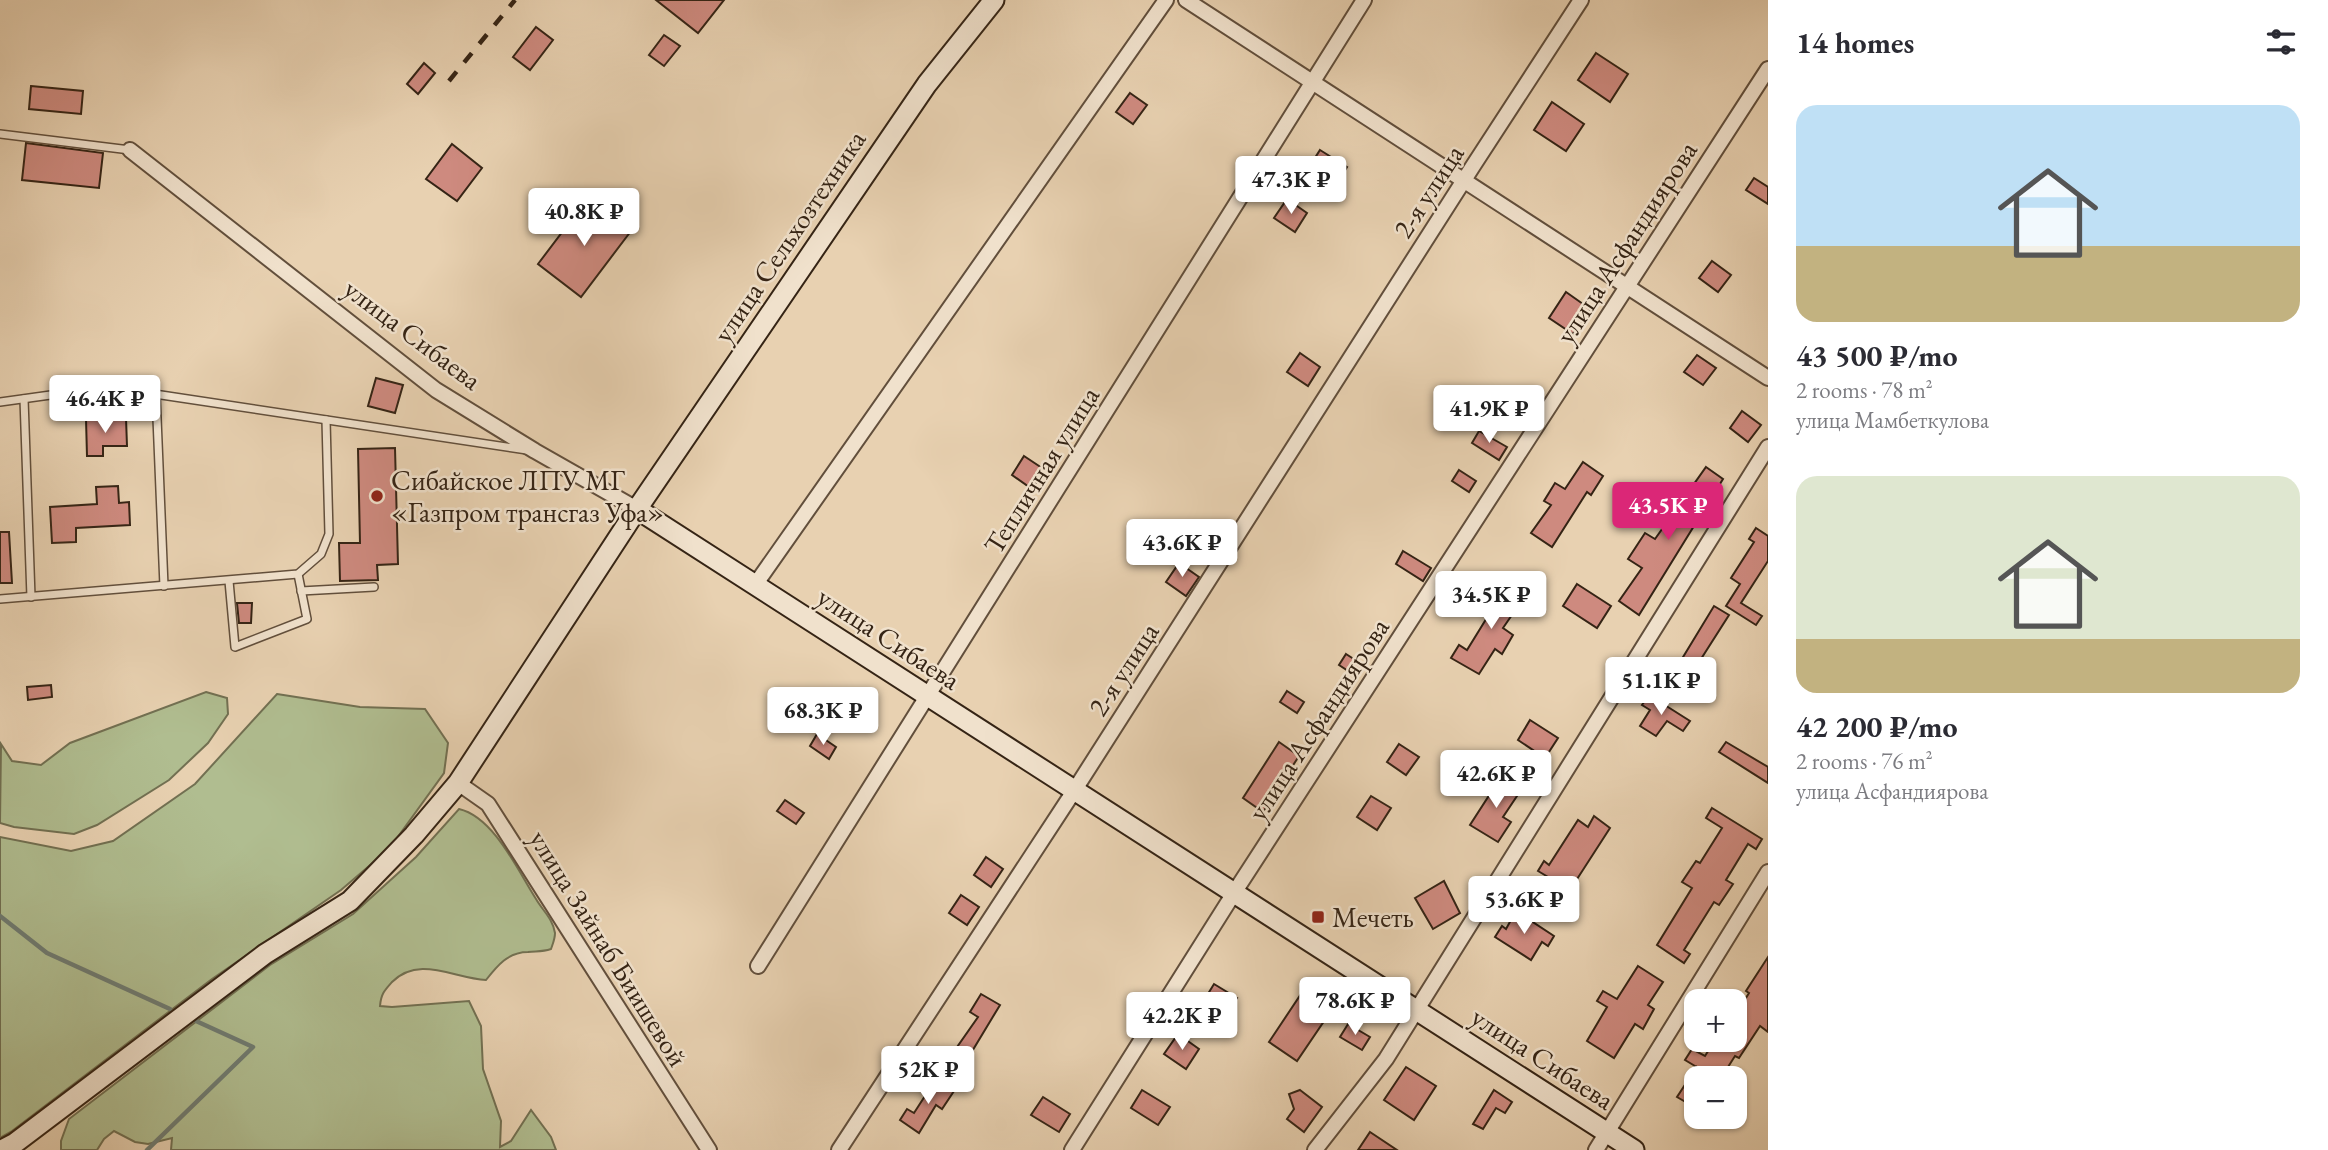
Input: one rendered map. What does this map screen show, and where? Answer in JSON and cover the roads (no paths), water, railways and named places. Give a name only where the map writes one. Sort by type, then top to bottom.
[{"type":"main road","name":"улица Сельхозтехника","points":[[12,1148],[265,954],[350,901],[414,835],[458,783],[637,509],[927,84],[993,0]]},
{"type":"main road","name":"улица Сибаева","points":[[637,509],[1634,1150]]},
{"type":"street","points":[[755,585],[1166,0]]},
{"type":"street","points":[[1186,0],[1768,378]]},
{"type":"street","name":"Тепличная улица","points":[[758,966],[1364,0]]},
{"type":"street","name":"2-я улица","points":[[839,1150],[1074,792],[1581,0]]},
{"type":"street","name":"улица Асфандиярова","points":[[1072,1150],[1234,893],[1768,69]]},
{"type":"street","name":"улица Сибаева","points":[[130,150],[436,390],[637,509]]},
{"type":"street","points":[[1315,1150],[1386,1059],[1768,447]]},
{"type":"street","name":"улица Зайнаб Биишевой","points":[[458,783],[488,804],[709,1150]]},
{"type":"street","points":[[1596,1150],[1768,872]]},
{"type":"lane","points":[[0,134],[130,150]]},
{"type":"lane","points":[[0,402],[108,387],[535,451]]},
{"type":"lane","points":[[156,394],[164,586]]},
{"type":"lane","points":[[24,399],[31,597]]},
{"type":"lane","points":[[0,599],[298,574],[321,554],[329,534],[326,420]]},
{"type":"lane","points":[[229,581],[234,647],[307,619],[298,574]]},
{"type":"lane","points":[[302,592],[374,587]]},
{"type":"waterway","points":[[0,916],[47,953],[170,1009]]},
{"type":"waterway","points":[[147,1150],[253,1047],[196,1021]]},
{"type":"railway","points":[[449,81],[515,0]]},
{"type":"place","name":"Сибайское ЛПУ МГ «Газпром трансгаз Уфа»","points":[[377,496]]},
{"type":"place","name":"Мечеть","points":[[1318,917]]}]
